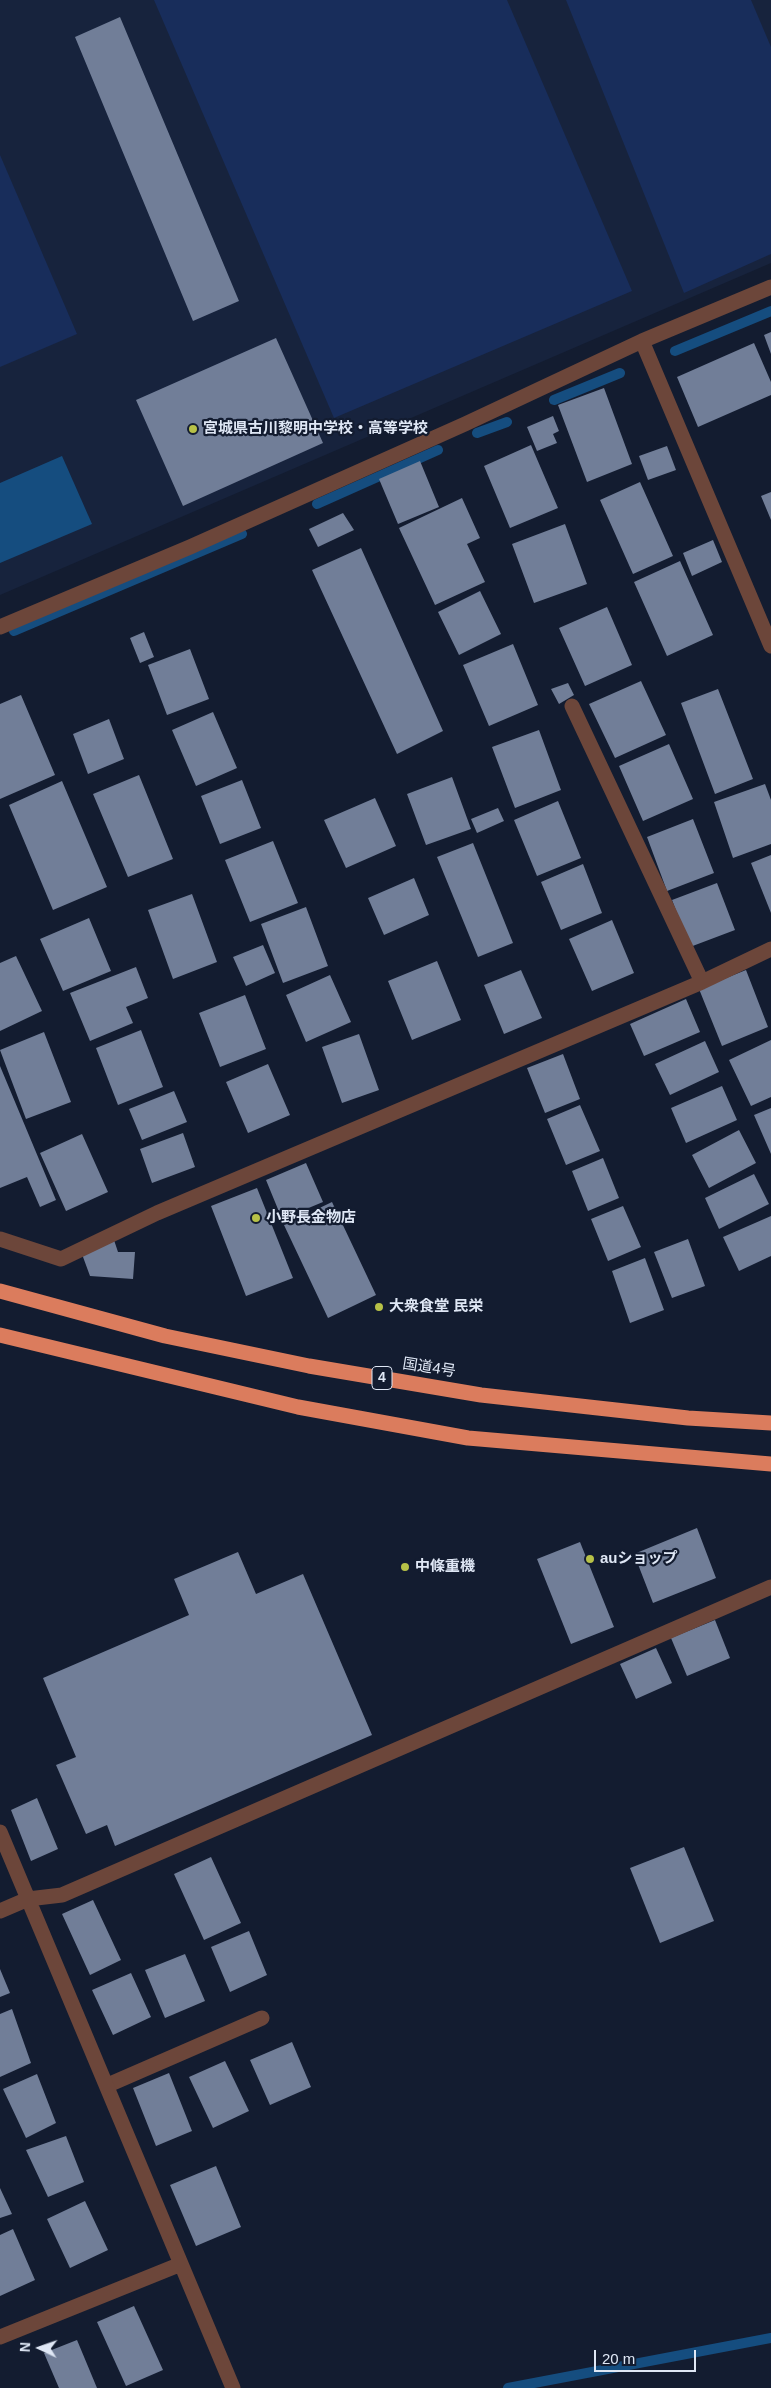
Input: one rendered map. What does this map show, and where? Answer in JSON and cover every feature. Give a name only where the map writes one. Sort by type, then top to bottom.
[{"type":"highway","name":"国道4号","points":[[0,1291],[165,1336],[318,1368],[481,1395],[688,1418],[771,1423]]},
{"type":"highway","points":[[0,1336],[298,1407],[468,1438],[771,1464]]},
{"type":"street","points":[[0,627],[190,547],[385,460],[642,341],[771,287]]},
{"type":"street","points":[[642,341],[771,646]]},
{"type":"street","points":[[572,706],[702,982]]},
{"type":"street","points":[[0,1239],[61,1259],[165,1210],[702,982],[771,948]]},
{"type":"street","points":[[0,1911],[28,1899],[62,1895],[771,1587]]},
{"type":"street","points":[[0,1832],[108,2085],[233,2388]]},
{"type":"street","points":[[108,2085],[262,2018]]},
{"type":"street","points":[[0,2337],[181,2264]]},
{"type":"shaded area","name":"宮城県古川黎明中学校・高等学校","points":[[0,0],[771,0],[771,263],[0,595]]},
{"type":"shaded area","points":[[154,0],[507,0],[632,291],[334,418]]},
{"type":"shaded area","points":[[566,0],[751,0],[771,47],[771,254],[684,293]]},
{"type":"shaded area","points":[[0,155],[77,334],[0,367]]},
{"type":"shaded area","points":[[62,456],[92,524],[0,563],[0,483]]},
{"type":"building","points":[[120,17],[239,301],[193,321],[75,37]]},
{"type":"building","points":[[771,332],[771,354],[764,335]]},
{"type":"building","points":[[276,338],[323,443],[183,506],[136,400]]},
{"type":"building","points":[[754,343],[771,382],[771,395],[698,427],[677,377]]},
{"type":"building","points":[[604,388],[632,464],[587,482],[558,405]]},
{"type":"building","points":[[553,416],[559,431],[553,434],[557,443],[537,451],[527,427]]},
{"type":"building","points":[[531,445],[558,508],[510,528],[484,466]]},
{"type":"building","points":[[667,446],[676,470],[648,480],[639,456]]},
{"type":"building","points":[[420,461],[439,507],[398,524],[379,479]]},
{"type":"building","points":[[640,482],[673,556],[633,574],[600,500]]},
{"type":"building","points":[[771,492],[771,520],[761,496]]},
{"type":"building","points":[[462,498],[480,538],[467,544],[485,582],[435,605],[399,528]]},
{"type":"building","points":[[343,513],[354,530],[318,547],[309,529]]},
{"type":"building","points":[[565,524],[587,584],[534,603],[512,544]]},
{"type":"building","points":[[713,540],[722,562],[692,576],[683,553]]},
{"type":"building","points":[[361,548],[443,731],[397,754],[312,570]]},
{"type":"building","points":[[680,561],[713,635],[667,656],[634,582]]},
{"type":"building","points":[[480,591],[501,634],[459,655],[438,612]]},
{"type":"building","points":[[607,607],[632,665],[585,686],[559,628]]},
{"type":"building","points":[[144,632],[154,657],[140,663],[130,638]]},
{"type":"building","points":[[513,644],[538,705],[489,726],[463,665]]},
{"type":"building","points":[[190,649],[209,699],[167,715],[148,665]]},
{"type":"building","points":[[641,681],[666,735],[615,758],[589,704]]},
{"type":"building","points":[[568,683],[574,695],[559,704],[551,689]]},
{"type":"building","points":[[718,689],[753,779],[715,794],[681,703]]},
{"type":"building","points":[[21,695],[55,775],[0,799],[0,704]]},
{"type":"building","points":[[213,712],[237,768],[196,786],[172,730]]},
{"type":"building","points":[[109,719],[124,759],[88,774],[73,734]]},
{"type":"building","points":[[539,730],[561,790],[515,808],[492,747]]},
{"type":"building","points":[[669,744],[693,799],[643,821],[619,766]]},
{"type":"building","points":[[139,775],[173,859],[128,877],[93,794]]},
{"type":"building","points":[[452,777],[471,829],[426,845],[407,794]]},
{"type":"building","points":[[242,780],[261,828],[220,844],[201,796]]},
{"type":"building","points":[[62,781],[107,887],[53,910],[9,805]]},
{"type":"building","points":[[765,784],[771,800],[771,844],[733,858],[714,802]]},
{"type":"building","points":[[375,798],[396,846],[346,868],[324,820]]},
{"type":"building","points":[[558,801],[581,858],[537,876],[514,820]]},
{"type":"building","points":[[498,808],[504,821],[477,833],[471,819]]},
{"type":"building","points":[[693,819],[714,873],[667,891],[647,837]]},
{"type":"building","points":[[273,841],[298,903],[250,922],[225,860]]},
{"type":"building","points":[[473,843],[513,943],[478,957],[437,857]]},
{"type":"building","points":[[771,855],[771,913],[751,863]]},
{"type":"building","points":[[583,864],[602,913],[561,930],[541,882]]},
{"type":"building","points":[[414,878],[429,915],[384,935],[368,898]]},
{"type":"building","points":[[717,883],[735,930],[690,947],[672,900]]},
{"type":"building","points":[[192,894],[217,962],[173,979],[148,910]]},
{"type":"building","points":[[306,907],[328,966],[283,983],[261,924]]},
{"type":"building","points":[[89,918],[111,971],[63,991],[40,939]]},
{"type":"building","points":[[612,920],[634,973],[592,991],[569,939]]},
{"type":"building","points":[[263,945],[275,973],[246,986],[233,957]]},
{"type":"building","points":[[16,956],[42,1011],[0,1031],[0,963]]},
{"type":"building","points":[[437,961],[461,1020],[412,1040],[388,981]]},
{"type":"building","points":[[136,967],[148,998],[126,1007],[133,1023],[90,1041],[70,993]]},
{"type":"building","points":[[521,970],[542,1018],[504,1034],[484,985]]},
{"type":"building","points":[[746,970],[768,1027],[722,1046],[699,989]]},
{"type":"building","points":[[330,975],[351,1022],[306,1042],[286,995]]},
{"type":"building","points":[[245,995],[266,1049],[220,1067],[199,1013]]},
{"type":"building","points":[[686,999],[700,1032],[644,1056],[630,1024]]},
{"type":"building","points":[[141,1030],[163,1087],[118,1105],[96,1048]]},
{"type":"building","points":[[44,1032],[71,1102],[26,1119],[0,1050]]},
{"type":"building","points":[[359,1034],[379,1090],[342,1103],[322,1047]]},
{"type":"building","points":[[771,1040],[771,1097],[751,1106],[729,1060]]},
{"type":"building","points":[[705,1041],[719,1072],[670,1095],[655,1064]]},
{"type":"building","points":[[563,1054],[580,1099],[545,1113],[527,1068]]},
{"type":"building","points":[[268,1064],[290,1115],[248,1133],[226,1082]]},
{"type":"building","points":[[0,1066],[56,1200],[40,1207],[27,1177],[0,1188]]},
{"type":"building","points":[[722,1086],[737,1120],[686,1143],[671,1108]]},
{"type":"building","points":[[174,1091],[187,1122],[142,1140],[129,1109]]},
{"type":"building","points":[[580,1105],[600,1151],[566,1165],[547,1119]]},
{"type":"building","points":[[771,1108],[771,1154],[754,1115]]},
{"type":"building","points":[[739,1130],[756,1163],[709,1188],[692,1155]]},
{"type":"building","points":[[183,1133],[195,1167],[152,1183],[140,1149]]},
{"type":"building","points":[[82,1134],[108,1192],[66,1211],[40,1153]]},
{"type":"building","points":[[603,1158],[619,1198],[588,1211],[572,1171]]},
{"type":"building","points":[[306,1163],[323,1202],[282,1219],[266,1180]]},
{"type":"building","points":[[754,1174],[769,1204],[719,1229],[705,1198]]},
{"type":"building","points":[[257,1188],[293,1278],[246,1296],[211,1206]]},
{"type":"building","points":[[332,1202],[376,1295],[328,1318],[284,1225]]},
{"type":"building","points":[[623,1206],[641,1247],[608,1261],[591,1219]]},
{"type":"building","points":[[771,1216],[771,1256],[739,1271],[723,1237]]},
{"type":"building","points":[[112,1234],[118,1252],[135,1252],[133,1279],[90,1276],[79,1246]]},
{"type":"building","points":[[688,1239],[705,1286],[672,1298],[654,1252]]},
{"type":"building","points":[[645,1258],[664,1310],[630,1323],[612,1271]]},
{"type":"building","points":[[697,1528],[716,1578],[653,1603],[634,1554]]},
{"type":"building","points":[[580,1542],[614,1627],[571,1644],[537,1559]]},
{"type":"building","points":[[238,1552],[256,1594],[303,1574],[372,1735],[115,1846],[107,1825],[86,1834],[56,1765],[76,1757],[43,1678],[189,1615],[174,1579]]},
{"type":"building","points":[[715,1620],[730,1658],[687,1676],[671,1638]]},
{"type":"building","points":[[656,1648],[672,1683],[636,1699],[620,1664]]},
{"type":"building","points":[[37,1798],[58,1849],[31,1861],[11,1810]]},
{"type":"building","points":[[684,1847],[714,1921],[660,1943],[630,1868]]},
{"type":"building","points":[[211,1857],[241,1923],[204,1940],[174,1874]]},
{"type":"building","points":[[93,1900],[121,1960],[90,1975],[62,1914]]},
{"type":"building","points":[[249,1931],[267,1975],[230,1992],[211,1947]]},
{"type":"building","points":[[185,1954],[205,2001],[165,2018],[145,1970]]},
{"type":"building","points":[[0,1969],[10,1993],[0,1997]]},
{"type":"building","points":[[131,1973],[151,2017],[113,2035],[92,1990]]},
{"type":"building","points":[[12,2009],[31,2063],[0,2077],[0,2014]]},
{"type":"building","points":[[292,2042],[311,2087],[270,2105],[250,2060]]},
{"type":"building","points":[[225,2061],[249,2111],[213,2128],[189,2077]]},
{"type":"building","points":[[169,2073],[192,2131],[156,2146],[133,2088]]},
{"type":"building","points":[[37,2074],[56,2123],[26,2138],[3,2089]]},
{"type":"building","points":[[66,2136],[84,2182],[48,2197],[26,2150]]},
{"type":"building","points":[[216,2166],[241,2227],[196,2246],[170,2185]]},
{"type":"building","points":[[0,2188],[12,2214],[0,2218]]},
{"type":"building","points":[[85,2201],[108,2250],[70,2268],[47,2219]]},
{"type":"building","points":[[13,2229],[35,2280],[0,2296],[0,2235]]},
{"type":"building","points":[[134,2306],[163,2370],[126,2386],[97,2322]]},
{"type":"building","points":[[77,2340],[97,2388],[59,2388],[44,2353]]},
{"type":"waterway","points":[[675,351],[771,311]]},
{"type":"waterway","points":[[554,400],[620,373]]},
{"type":"waterway","points":[[477,433],[507,422]]},
{"type":"waterway","points":[[317,504],[438,450]]},
{"type":"waterway","points":[[14,631],[242,534]]},
{"type":"waterway","points":[[508,2388],[771,2338]]},
{"type":"place","name":"宮城県古川黎明中学校・高等学校","points":[[193,429]]},
{"type":"place","name":"小野長金物店","points":[[256,1218]]},
{"type":"place","name":"大衆食堂 民栄","points":[[379,1307]]},
{"type":"place","name":"auショップ","points":[[590,1559]]},
{"type":"place","name":"中條重機","points":[[405,1567]]}]
